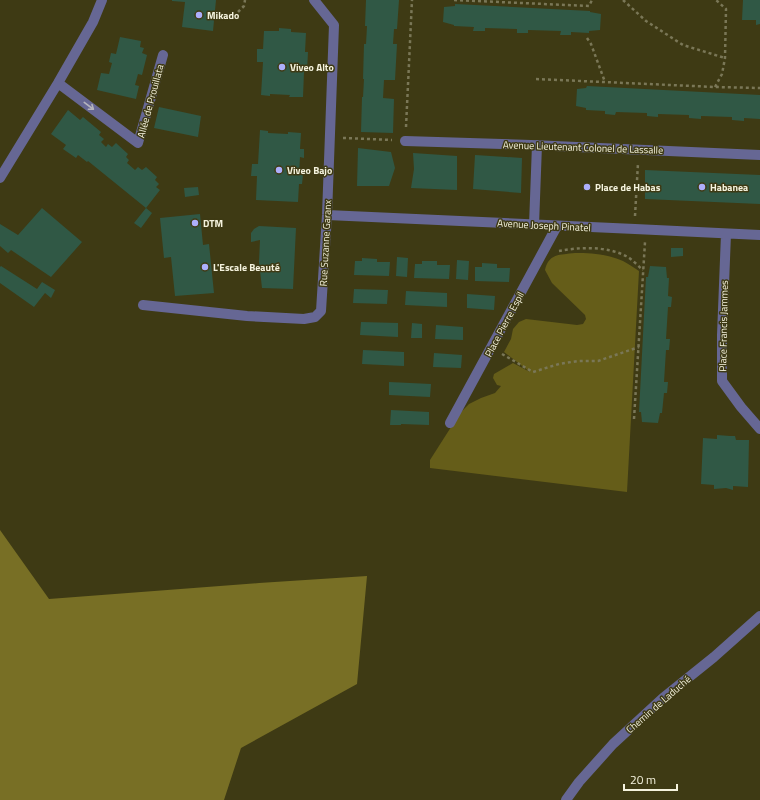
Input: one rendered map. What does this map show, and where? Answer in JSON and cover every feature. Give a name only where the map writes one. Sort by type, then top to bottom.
[{"type":"street","points":[[0,178],[93,22],[102,0]]},
{"type":"street","name":"Rue Suzanne Garanx","points":[[143,305],[247,316],[304,318],[315,317],[321,311],[327,215],[334,24],[314,0]]},
{"type":"street","name":"Allée de Prouillata","points":[[58,82],[138,144],[163,55]]},
{"type":"street","name":"Avenue Lieutenant Colonel de Lassalle","points":[[405,141],[639,149],[760,155]]},
{"type":"street","points":[[534,224],[537,145]]},
{"type":"street","name":"Avenue Joseph Pinatel","points":[[327,215],[760,236]]},
{"type":"street","name":"Place Pierre Espil","points":[[450,422],[557,226]]},
{"type":"street","name":"Place Francis Jammes","points":[[726,234],[722,335],[722,381],[741,407],[760,429]]},
{"type":"street","name":"Chemin de Laduché","points":[[566,800],[579,782],[613,744],[663,698],[714,657],[760,616]]},
{"type":"path","points":[[238,12],[244,6],[245,0]]},
{"type":"path","points":[[405,141],[412,0]]},
{"type":"path","points":[[454,0],[589,6],[592,0]]},
{"type":"path","points":[[623,0],[646,21],[683,45],[725,58]]},
{"type":"path","points":[[715,87],[722,74],[725,58],[726,8],[716,0]]},
{"type":"path","points":[[587,38],[591,44],[605,82]]},
{"type":"path","points":[[536,79],[760,88]]},
{"type":"path","points":[[360,139],[386,140]]},
{"type":"path","points":[[635,229],[639,149]]},
{"type":"path","points":[[634,419],[646,230]]},
{"type":"path","points":[[539,259],[552,252],[590,248],[612,251],[627,257],[644,271]]},
{"type":"path","points":[[491,348],[533,372],[559,364],[578,361],[598,362],[639,347]]},
{"type":"shaded area","points":[[575,253],[605,255],[623,261],[639,271],[627,492],[430,468],[430,460],[460,413],[469,404],[495,393],[501,386],[497,385],[493,378],[494,374],[513,363],[530,372],[504,352],[511,339],[513,329],[519,322],[526,319],[577,325],[583,324],[586,319],[585,315],[552,283],[545,270],[549,260],[552,258],[560,255]]},
{"type":"shaded area","points":[[0,530],[49,599],[367,576],[357,684],[241,748],[224,800],[0,800]]},
{"type":"building","name":"Mikado","points":[[172,0],[216,0],[213,31],[182,27],[185,2]]},
{"type":"building","points":[[366,0],[399,0],[397,29],[394,29],[393,44],[397,44],[395,80],[384,80],[383,98],[394,99],[393,133],[361,132],[364,44],[366,44],[367,26],[365,26]]},
{"type":"building","points":[[743,0],[760,0],[760,24],[756,25],[756,20],[742,20]]},
{"type":"building","points":[[455,4],[590,11],[601,14],[600,30],[589,31],[589,33],[571,32],[571,35],[560,35],[561,31],[528,30],[528,33],[517,33],[517,29],[485,28],[485,31],[473,31],[474,27],[454,26],[443,22],[444,7],[455,6]]},
{"type":"building","name":"Viveo Alto","points":[[279,28],[291,29],[291,32],[306,33],[305,52],[308,52],[307,72],[304,72],[303,97],[289,97],[290,95],[270,94],[270,96],[261,95],[263,62],[257,62],[257,49],[263,49],[264,31],[279,31]]},
{"type":"building","points":[[120,37],[141,41],[140,47],[144,48],[142,53],[147,55],[142,75],[138,74],[135,85],[139,86],[136,99],[97,90],[101,73],[109,74],[112,63],[109,62],[111,53],[116,54]]},
{"type":"building","points":[[587,86],[760,95],[760,119],[744,118],[744,121],[732,120],[732,117],[701,116],[701,119],[689,118],[689,115],[658,114],[658,117],[647,116],[647,113],[616,112],[615,115],[605,114],[605,111],[586,110],[586,108],[576,106],[577,89],[586,88]]},
{"type":"building","points":[[159,107],[201,116],[198,137],[154,128]]},
{"type":"building","points":[[68,110],[80,120],[83,117],[101,132],[99,135],[104,139],[101,142],[106,147],[108,144],[112,147],[116,143],[128,154],[126,157],[129,160],[127,163],[135,170],[138,167],[142,170],[146,167],[157,177],[155,180],[159,184],[156,187],[160,190],[146,208],[88,161],[87,162],[78,155],[76,158],[63,149],[66,145],[51,134]]},
{"type":"building","name":"Viveo Bajo","points":[[260,130],[268,131],[268,133],[301,133],[300,149],[304,149],[304,158],[300,157],[299,175],[303,175],[302,184],[299,184],[298,202],[256,200],[257,176],[251,176],[252,164],[258,164]]},
{"type":"building","points":[[358,148],[391,152],[395,168],[389,186],[357,186]]},
{"type":"building","points":[[413,153],[457,156],[457,190],[411,188],[414,169]]},
{"type":"building","points":[[475,155],[522,158],[521,193],[473,189]]},
{"type":"building","name":"Habanea","points":[[645,170],[760,175],[760,204],[645,199]]},
{"type":"building","points":[[198,187],[199,195],[185,197],[184,188]]},
{"type":"building","points":[[42,208],[82,242],[51,277],[11,250],[8,253],[0,246],[0,224],[18,235]]},
{"type":"building","points":[[146,208],[152,213],[141,228],[134,223]]},
{"type":"building","points":[[200,214],[203,245],[209,244],[214,293],[175,296],[171,257],[164,258],[160,218]]},
{"type":"building","points":[[259,226],[296,228],[293,289],[262,288],[259,262],[260,240],[251,242],[251,233]]},
{"type":"building","points":[[671,248],[683,248],[683,256],[671,257]]},
{"type":"building","points":[[397,257],[408,258],[407,277],[396,276]]},
{"type":"building","points":[[362,258],[377,259],[377,262],[390,262],[389,276],[354,275],[355,261],[362,261]]},
{"type":"building","points":[[457,260],[469,261],[468,280],[456,279]]},
{"type":"building","points":[[422,261],[437,261],[437,265],[450,265],[449,279],[414,278],[415,264],[422,264]]},
{"type":"building","points":[[482,263],[497,264],[497,268],[510,268],[509,282],[475,281],[475,267],[482,267]]},
{"type":"building","points":[[1,266],[37,289],[42,282],[55,290],[51,298],[45,293],[34,307],[0,283]]},
{"type":"building","points":[[650,266],[666,267],[667,278],[669,278],[668,296],[672,297],[671,307],[668,307],[666,339],[670,339],[669,350],[666,350],[664,382],[668,382],[667,393],[664,393],[662,413],[660,413],[658,423],[642,422],[641,412],[639,412],[646,277],[648,277]]},
{"type":"building","points":[[354,289],[388,290],[387,304],[353,303]]},
{"type":"building","points":[[406,291],[447,293],[447,307],[405,305]]},
{"type":"building","points":[[467,294],[495,296],[494,310],[467,308]]},
{"type":"building","points":[[361,322],[398,323],[398,337],[360,335]]},
{"type":"building","points":[[412,323],[422,324],[422,338],[411,338]]},
{"type":"building","points":[[436,325],[463,327],[463,340],[435,339]]},
{"type":"building","points":[[363,350],[404,352],[404,366],[362,364]]},
{"type":"building","points":[[434,353],[462,355],[461,368],[433,367]]},
{"type":"building","points":[[389,382],[431,384],[430,397],[389,395]]},
{"type":"building","points":[[391,410],[429,412],[429,425],[390,425]]},
{"type":"building","points":[[717,435],[735,436],[736,440],[749,440],[748,487],[733,486],[733,490],[726,488],[714,489],[714,485],[701,484],[703,438],[717,439]]},
{"type":"place","name":"Mikado","points":[[199,15]]},
{"type":"place","name":"Viveo Alto","points":[[282,67]]},
{"type":"place","name":"Viveo Bajo","points":[[279,170]]},
{"type":"place","name":"Place de Habas","points":[[587,187]]},
{"type":"place","name":"Habanea","points":[[702,187]]},
{"type":"place","name":"DTM","points":[[195,223]]},
{"type":"place","name":"L'Escale Beauté","points":[[205,267]]}]
